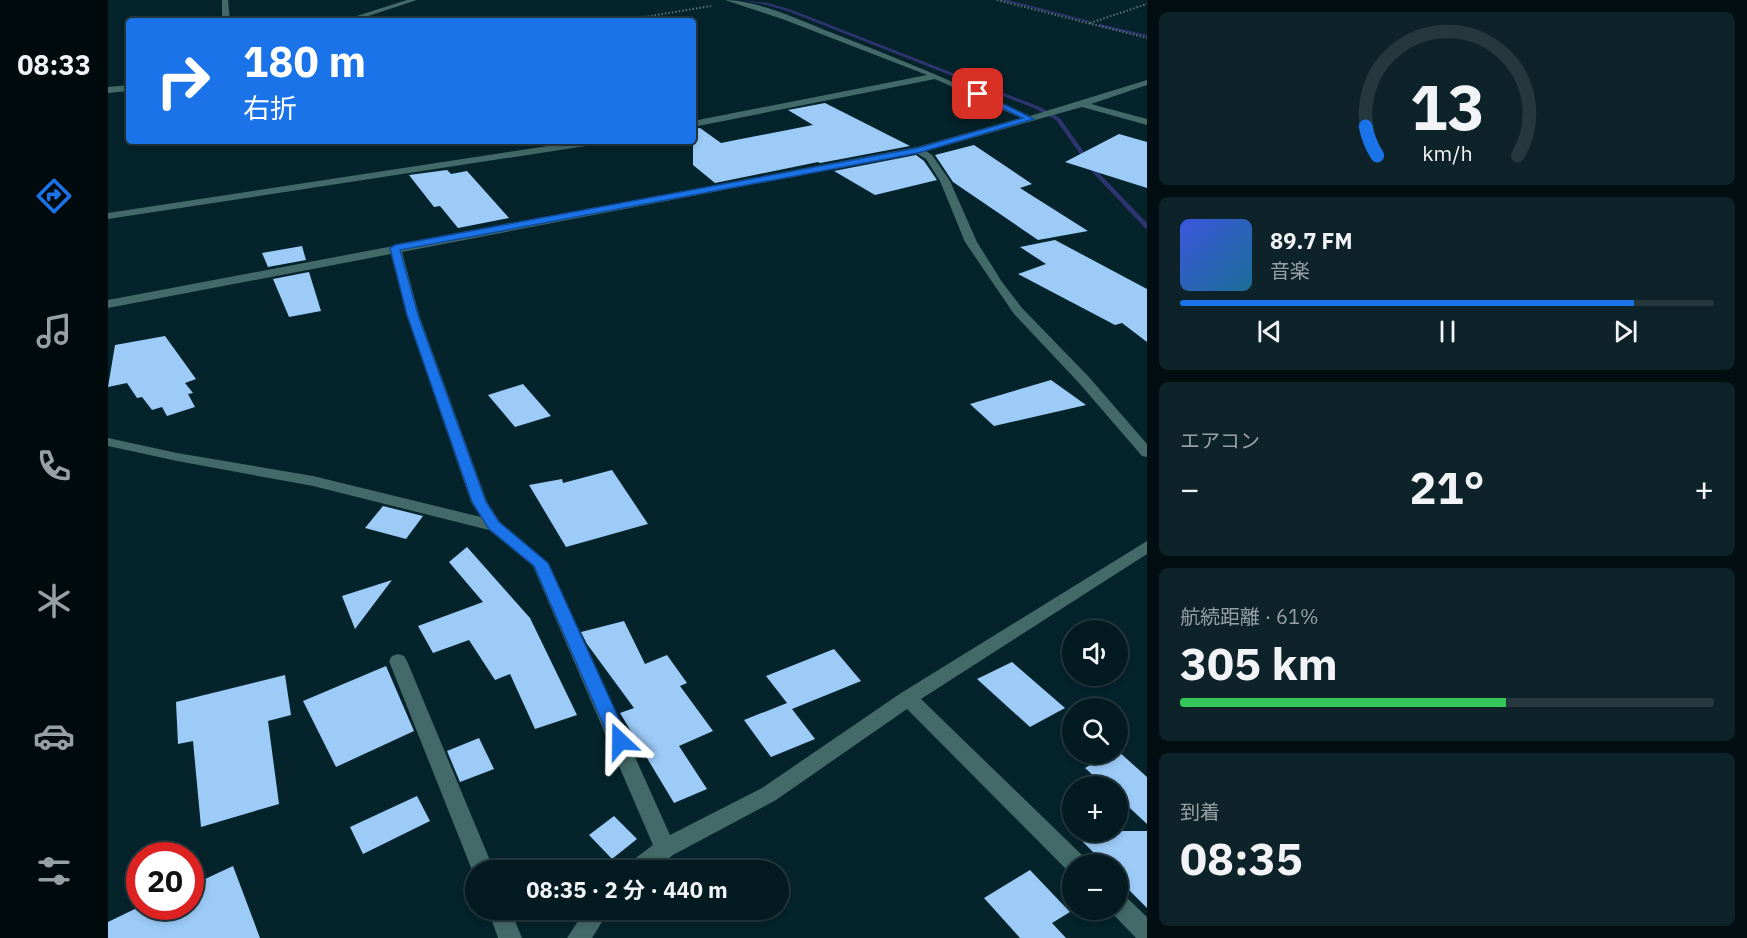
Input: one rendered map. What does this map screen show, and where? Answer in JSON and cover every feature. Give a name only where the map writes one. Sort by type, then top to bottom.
[{"type":"street","points":[[225,0],[226,18]]},
{"type":"street","points":[[355,18],[414,0]]},
{"type":"street","points":[[730,1],[789,18],[1035,117]]},
{"type":"street","points":[[696,123],[936,76]]},
{"type":"street","points":[[108,304],[918,150],[1082,104],[1147,82]]},
{"type":"street","points":[[108,90],[126,88]]},
{"type":"street","points":[[1082,104],[1147,122]]},
{"type":"street","points":[[108,216],[579,144]]},
{"type":"street","points":[[918,150],[929,157],[945,181],[971,242],[1018,311],[1084,380],[1147,453]]},
{"type":"street","points":[[395,248],[413,315],[479,502],[494,526],[540,563],[665,848]]},
{"type":"street","points":[[108,442],[177,458],[313,482],[494,526]]},
{"type":"street","points":[[650,860],[665,848],[769,794],[908,698],[1147,546]]},
{"type":"street","points":[[399,661],[479,860]]},
{"type":"street","points":[[908,698],[1066,854]]},
{"type":"street","points":[[1128,914],[1147,933]]},
{"type":"street","points":[[503,920],[510,938]]},
{"type":"street","points":[[579,938],[591,920]]},
{"type":"path","points":[[997,0],[1147,38]]},
{"type":"path","points":[[636,18],[730,1]]},
{"type":"path","points":[[1090,24],[1147,4]]},
{"type":"building","points":[[825,103],[910,146],[715,183],[693,165],[696,129],[700,128],[721,143],[813,125],[788,110]]},
{"type":"building","points":[[1119,134],[1147,142],[1147,188],[1065,162]]},
{"type":"building","points":[[974,145],[1032,184],[1020,188],[1088,231],[1038,240],[953,182],[935,155]]},
{"type":"building","points":[[916,155],[924,161],[937,180],[875,195],[834,171]]},
{"type":"building","points":[[447,170],[451,174],[467,171],[509,218],[458,228],[440,206],[434,207],[409,175]]},
{"type":"building","points":[[1055,240],[1147,289],[1147,342],[1122,323],[1115,325],[1018,274],[1046,264],[1020,247]]},
{"type":"building","points":[[302,246],[306,260],[268,267],[262,253]]},
{"type":"building","points":[[309,272],[321,311],[289,317],[273,279]]},
{"type":"building","points":[[165,336],[196,379],[185,383],[193,393],[188,394],[195,407],[167,416],[162,407],[152,410],[142,397],[137,398],[127,383],[108,387],[115,345]]},
{"type":"building","points":[[1051,380],[1086,405],[994,426],[970,404]]},
{"type":"building","points":[[523,384],[551,416],[515,427],[488,395]]},
{"type":"building","points":[[612,470],[648,524],[566,547],[529,485],[562,479],[563,483]]},
{"type":"building","points":[[383,506],[423,516],[406,539],[365,528]]},
{"type":"building","points":[[467,547],[530,618],[577,715],[535,729],[510,674],[495,680],[469,640],[433,653],[418,626],[483,602],[449,562]]},
{"type":"building","points":[[392,580],[355,629],[342,596]]},
{"type":"building","points":[[624,621],[645,664],[667,655],[687,683],[680,686],[713,731],[679,746],[707,789],[674,803],[620,713],[634,708],[587,644],[581,632]]},
{"type":"building","points":[[834,649],[861,681],[792,709],[815,739],[771,757],[744,720],[787,703],[766,676]]},
{"type":"building","points":[[1012,662],[1062,705],[1062,710],[1030,727],[977,679]]},
{"type":"building","points":[[386,666],[414,731],[336,767],[303,701]]},
{"type":"building","points":[[285,675],[291,715],[268,721],[279,804],[201,827],[193,741],[178,744],[176,702]]},
{"type":"building","points":[[479,738],[494,769],[460,782],[447,751]]},
{"type":"building","points":[[1128,760],[1147,777],[1147,824],[1128,806],[1128,776],[1094,776],[1085,768],[1092,764],[1128,764]]},
{"type":"building","points":[[417,796],[430,821],[363,854],[350,827]]},
{"type":"building","points":[[614,816],[637,839],[612,859],[589,835]]},
{"type":"building","points":[[1128,831],[1147,831],[1147,908],[1128,889],[1128,854],[1095,854],[1083,842],[1128,842]]},
{"type":"building","points":[[233,866],[260,938],[108,938],[108,922],[126,913],[126,920],[204,920],[204,879]]},
{"type":"building","points":[[1030,870],[1062,904],[1062,917],[1052,923],[1066,938],[1020,938],[984,898]]},
{"type":"waterway","points":[[744,0],[791,11],[1038,108],[1058,119],[1096,173],[1147,227]]},
{"type":"waterway","points":[[1003,0],[1088,21]]},
{"type":"waterway","points":[[1100,25],[1147,36]]},
{"type":"route","points":[[620,741],[540,563],[494,526],[479,502],[413,315],[395,248],[918,150],[1030,119],[978,94]]}]
